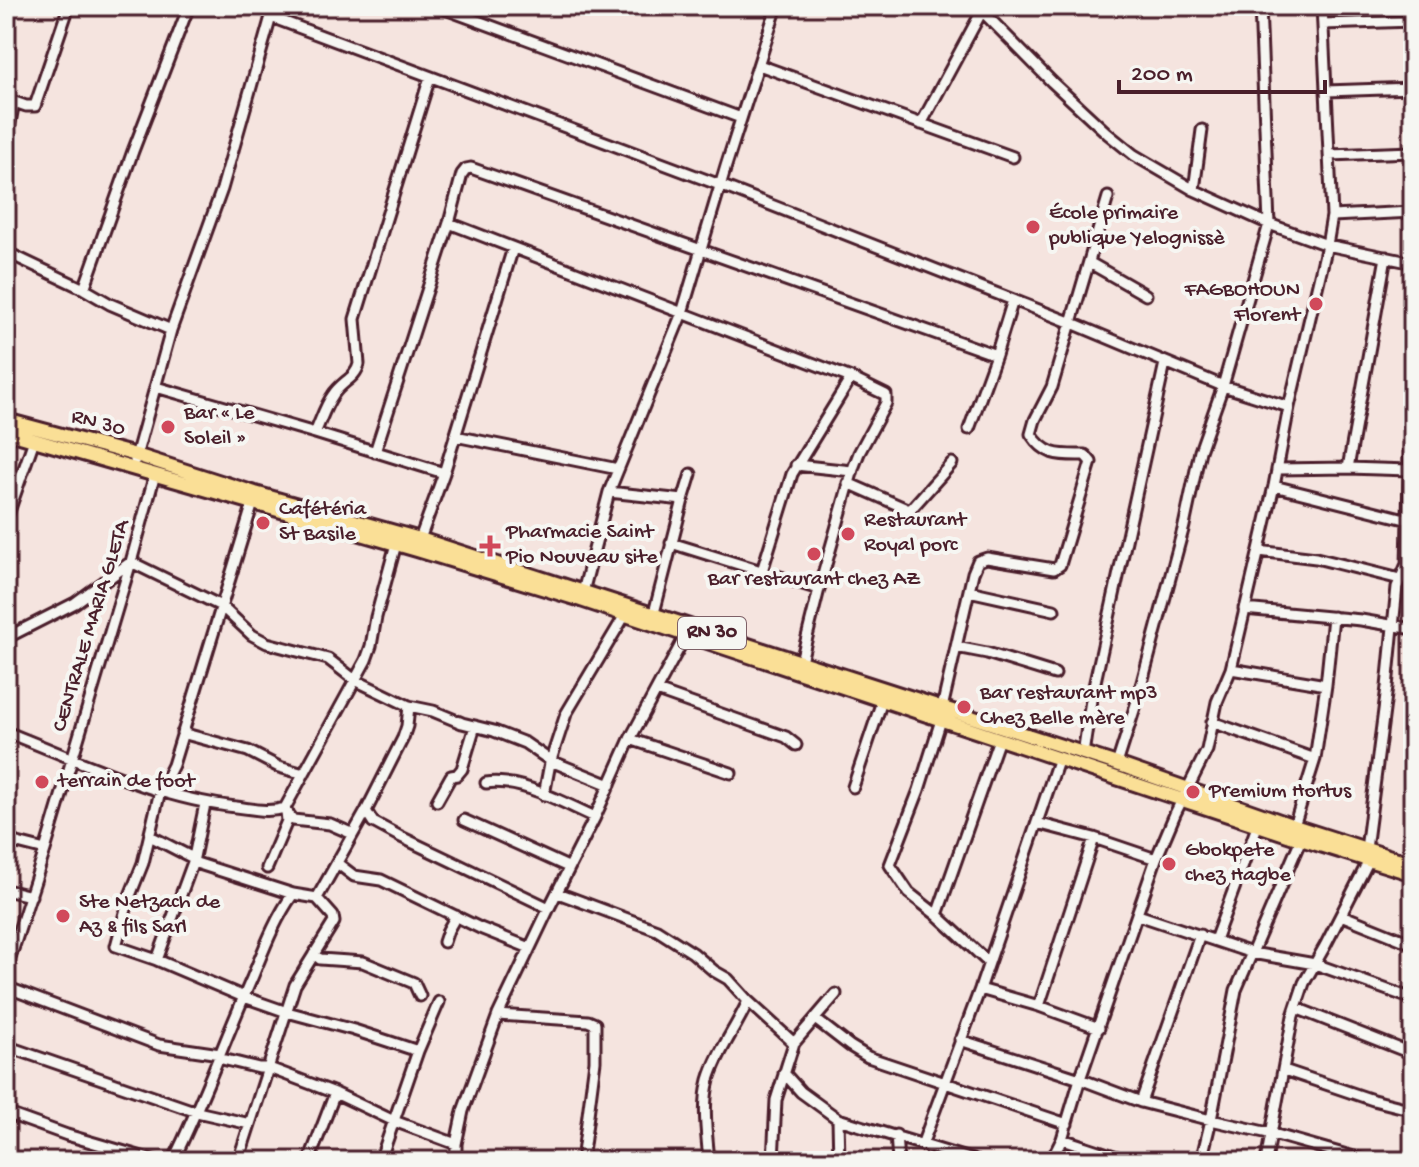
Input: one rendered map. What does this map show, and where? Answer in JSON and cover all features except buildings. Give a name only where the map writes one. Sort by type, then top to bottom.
[{"type":"main road","name":"RN 30","points":[[6,420],[134,461],[420,539],[654,613],[801,661],[999,739],[1294,826],[1413,874]]},
{"type":"main road","name":"RN 30","points":[[6,432],[134,461],[155,474],[625,615],[882,701],[942,714],[1117,764],[1301,839],[1413,864]]},
{"type":"street","points":[[6,143],[10,101],[35,106],[69,6]]},
{"type":"street","points":[[84,289],[189,6]]},
{"type":"street","points":[[134,461],[171,330],[222,189],[274,6]]},
{"type":"street","points":[[437,6],[741,118]]},
{"type":"street","points":[[583,592],[609,492],[682,313],[777,6]]},
{"type":"street","points":[[1117,764],[1184,526],[1200,451],[1223,386],[1269,224],[1260,6]]},
{"type":"street","points":[[1051,1161],[1062,1139],[1156,859],[1207,750],[1217,702],[1231,669],[1259,551],[1332,216],[1322,6]]},
{"type":"street","points":[[921,124],[980,8],[1052,82],[1134,155],[1194,190],[1269,224],[1327,245],[1413,263]]},
{"type":"street","points":[[271,17],[720,185],[1072,323],[1223,386],[1289,407]]},
{"type":"street","points":[[1323,24],[1413,21]]},
{"type":"street","points":[[759,65],[1013,157]]},
{"type":"street","points":[[315,433],[333,394],[358,370],[355,319],[430,77]]},
{"type":"street","points":[[1326,91],[1413,88]]},
{"type":"street","points":[[1194,190],[1202,130]]},
{"type":"street","points":[[1329,155],[1413,152]]},
{"type":"street","points":[[375,452],[462,174],[471,168],[996,355]]},
{"type":"street","points":[[989,963],[909,893],[890,865],[919,790],[942,714],[978,561],[987,558],[1054,569],[1060,565],[1091,462],[1085,455],[1050,452],[1038,444],[1031,434],[1052,387],[1108,197]]},
{"type":"street","points":[[1332,216],[1413,212]]},
{"type":"street","points":[[449,223],[851,378],[887,397],[848,483],[801,661]]},
{"type":"street","points":[[420,539],[444,473],[513,248]]},
{"type":"street","points":[[6,252],[110,304],[171,330]]},
{"type":"street","points":[[1348,468],[1386,257]]},
{"type":"street","points":[[1090,263],[1146,295]]},
{"type":"street","points":[[969,429],[1013,300]]},
{"type":"street","points":[[1083,754],[1091,700],[1165,363]]},
{"type":"street","points":[[762,571],[796,465],[851,378]]},
{"type":"street","points":[[156,387],[444,473]]},
{"type":"street","points":[[1266,1161],[1296,1008],[1304,983],[1341,915],[1368,854],[1397,587],[1410,565],[1412,422]]},
{"type":"street","points":[[455,436],[618,469]]},
{"type":"street","points":[[6,520],[34,440]]},
{"type":"street","points":[[848,483],[911,509],[952,463]]},
{"type":"street","points":[[796,465],[852,471]]},
{"type":"street","points":[[1277,469],[1409,470]]},
{"type":"street","name":"CENTRALE MARIA GLETA","points":[[6,971],[45,850],[155,474]]},
{"type":"street","points":[[654,613],[691,474]]},
{"type":"street","points":[[1274,486],[1409,520]]},
{"type":"street","points":[[609,492],[683,500]]},
{"type":"street","points":[[253,503],[173,765],[160,791],[143,863],[129,898],[116,946],[287,1012],[418,1051]]},
{"type":"street","points":[[671,543],[819,589]]},
{"type":"street","points":[[267,868],[282,838],[287,821],[286,810],[371,646],[396,544]]},
{"type":"street","points":[[1259,551],[1316,558],[1400,579]]},
{"type":"street","points":[[6,638],[75,603],[131,562],[221,606],[252,635],[283,648],[328,659],[355,680],[409,706],[433,711],[525,743],[551,761],[610,785]]},
{"type":"street","points":[[969,591],[1054,610]]},
{"type":"street","points":[[1244,609],[1393,624],[1413,629]]},
{"type":"street","points":[[544,795],[566,714],[625,615]]},
{"type":"street","points":[[1294,826],[1315,759],[1333,617]]},
{"type":"street","points":[[456,1161],[463,1111],[498,1015],[630,739],[686,635]]},
{"type":"street","points":[[956,647],[1055,674]]},
{"type":"street","points":[[1231,669],[1326,685]]},
{"type":"street","points":[[657,691],[786,737],[796,745]]},
{"type":"street","points":[[853,787],[882,701]]},
{"type":"street","points":[[317,898],[403,738],[409,706]]},
{"type":"street","points":[[1212,722],[1315,759]]},
{"type":"street","points":[[437,801],[451,776],[462,769],[475,726]]},
{"type":"street","points":[[6,732],[113,776],[205,804],[272,812],[286,810]]},
{"type":"street","points":[[182,733],[248,751],[279,767],[304,774]]},
{"type":"street","points":[[630,739],[731,773]]},
{"type":"street","points":[[937,915],[999,739]]},
{"type":"street","points":[[922,1145],[980,989],[1059,758]]},
{"type":"street","points":[[486,783],[502,781],[595,817]]},
{"type":"street","points":[[157,960],[193,860],[205,804]]},
{"type":"street","points":[[286,810],[293,820],[330,824],[353,834]]},
{"type":"street","points":[[366,811],[373,822],[390,832],[549,908]]},
{"type":"street","points":[[464,820],[568,867]]},
{"type":"street","points":[[1037,823],[1156,859]]},
{"type":"street","points":[[1215,940],[1258,824]]},
{"type":"street","points":[[150,836],[193,860],[293,894],[317,898],[333,916],[334,922],[295,985],[238,1161]]},
{"type":"street","points":[[1039,1006],[1094,838]]},
{"type":"street","points":[[1201,1161],[1236,990],[1301,839]]},
{"type":"street","points":[[6,840],[45,850]]},
{"type":"street","points":[[337,863],[354,876],[381,880],[530,948]]},
{"type":"street","points":[[6,890],[31,896]]},
{"type":"street","points":[[558,893],[657,930],[728,979],[794,1043]]},
{"type":"street","points":[[173,1161],[197,1112],[282,909],[293,894]]},
{"type":"street","points":[[1138,915],[1252,953],[1315,964],[1413,999]]},
{"type":"street","points":[[1341,915],[1413,944]]},
{"type":"street","points":[[444,942],[456,916]]},
{"type":"street","points":[[1141,1102],[1200,935]]},
{"type":"street","points":[[314,954],[320,959],[363,962],[414,983],[420,996]]},
{"type":"street","points":[[6,987],[159,1045],[269,1068],[456,1144]]},
{"type":"street","points":[[980,989],[1099,1028]]},
{"type":"street","points":[[773,1161],[775,1108],[794,1043],[836,994]]},
{"type":"street","points":[[709,1161],[706,1103],[709,1080],[748,1001]]},
{"type":"street","points":[[380,1161],[418,1051],[439,1002]]},
{"type":"street","points":[[1296,1008],[1413,1054]]},
{"type":"street","points":[[498,1015],[595,1024],[595,1061],[582,1161]]},
{"type":"street","points":[[815,1019],[868,1057],[1067,1124]]},
{"type":"street","points":[[960,1040],[1141,1102],[1368,1161]]},
{"type":"street","points":[[6,1046],[197,1112],[250,1124]]},
{"type":"street","points":[[1284,1070],[1413,1110]]},
{"type":"street","points":[[784,1073],[801,1092],[838,1119],[976,1161]]},
{"type":"street","points":[[309,1161],[335,1093]]},
{"type":"street","points":[[6,1113],[156,1161]]},
{"type":"street","points":[[838,1119],[839,1161]]},
{"type":"street","points":[[896,1135],[898,1161]]},
{"type":"street","points":[[1062,1139],[1128,1161]]},
{"type":"place","name":"École primaire publique Yelognissè","points":[[1033,227]]},
{"type":"place","name":"FAGBOHOUN Florent","points":[[1316,304]]},
{"type":"place","name":"Bar « Le Soleil »","points":[[168,427]]},
{"type":"place","name":"Cafétéria St Basile","points":[[263,523]]},
{"type":"place","name":"Restaurant Royal porc","points":[[848,534]]},
{"type":"place","name":"Pharmacie Saint Pio Nouveau site","points":[[490,546]]},
{"type":"place","name":"Bar restaurant chez AZ","points":[[814,554]]},
{"type":"place","name":"Bar restaurant mp3 Chez Belle mère","points":[[964,707]]},
{"type":"place","name":"terrain de foot","points":[[42,782]]},
{"type":"place","name":"Premium Hortus","points":[[1193,792]]},
{"type":"place","name":"Gbokpete chez Hagbe","points":[[1169,864]]},
{"type":"place","name":"Ste Netzach de Az & fils Sarl","points":[[63,916]]}]
